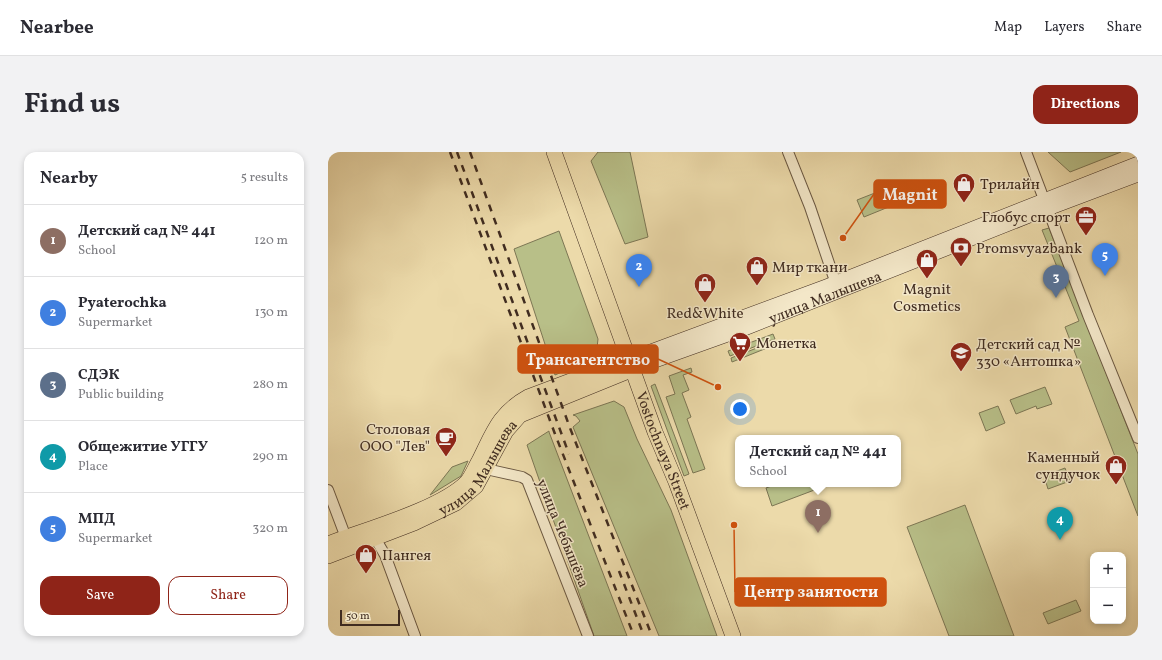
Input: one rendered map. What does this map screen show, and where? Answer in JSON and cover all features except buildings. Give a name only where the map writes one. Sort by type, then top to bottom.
[{"type":"main road","name":"Vostochnaya Street","points":[[554,152],[631,364],[733,636]]},
{"type":"main road","points":[[1046,204],[1138,163]]},
{"type":"main road","name":"улица Малышева","points":[[348,542],[375,538],[418,522],[456,502],[476,486],[506,431],[520,415],[631,364],[835,281],[1046,204],[1138,175]]},
{"type":"main road","name":"улица Малышева","points":[[328,556],[360,532],[434,503],[459,488],[472,475],[496,425],[515,405],[535,395],[742,330],[1046,204]]},
{"type":"main road","points":[[328,544],[348,542]]},
{"type":"street","points":[[788,152],[810,207],[835,281]]},
{"type":"street","points":[[1026,152],[1088,315],[1136,426],[1138,438]]},
{"type":"street","name":"улица Чебышёва","points":[[486,469],[522,477],[527,480],[588,636]]},
{"type":"street","points":[[328,490],[348,542]]},
{"type":"street","points":[[360,532],[375,538],[385,555],[415,636]]},
{"type":"green space","points":[[598,152],[630,152],[648,237],[625,244],[591,161]]},
{"type":"green space","points":[[1048,152],[1121,152],[1070,172]]},
{"type":"green space","points":[[885,189],[891,206],[864,217],[857,200]]},
{"type":"green space","points":[[1049,228],[1138,454],[1138,516],[1065,327],[1079,321],[1042,230]]},
{"type":"green space","points":[[559,231],[598,339],[596,357],[555,375],[514,249]]},
{"type":"green space","points":[[773,334],[775,339],[730,356],[728,351]]},
{"type":"green space","points":[[775,341],[777,344],[732,362],[731,358]]},
{"type":"green space","points":[[691,368],[692,372],[683,375],[689,390],[682,393],[691,417],[687,419],[705,469],[693,473],[666,397],[675,394],[669,376]]},
{"type":"green space","points":[[655,384],[689,474],[684,476],[651,386]]},
{"type":"green space","points":[[1045,387],[1052,404],[1037,409],[1036,406],[1016,414],[1010,400]]},
{"type":"green space","points":[[614,401],[624,407],[637,439],[671,510],[717,636],[659,636],[573,427],[580,421],[573,415]]},
{"type":"green space","points":[[998,406],[1005,423],[986,431],[979,413]]},
{"type":"green space","points":[[549,431],[627,636],[594,636],[527,445]]},
{"type":"green space","points":[[468,461],[461,476],[430,495],[452,467]]},
{"type":"green space","points":[[1065,468],[1070,481],[1048,489],[1044,476]]},
{"type":"green space","points":[[769,487],[822,487],[772,506],[766,488]]},
{"type":"green space","points":[[965,505],[1014,636],[949,636],[907,527]]},
{"type":"green space","points":[[1076,600],[1081,611],[1048,624],[1043,613]]},
{"type":"railway","points":[[450,152],[555,434],[634,636]]},
{"type":"railway","points":[[457,152],[569,454]]},
{"type":"railway","points":[[470,152],[570,428],[652,636]]},
{"type":"railway","points":[[619,571],[644,636]]},
{"type":"place","name":"Трилайн","points":[[964,204]]},
{"type":"place","name":"Глобус спорт","points":[[1086,236]]},
{"type":"place","name":"Magnit","points":[[843,238]]},
{"type":"place","name":"Promsvyazbank","points":[[961,268]]},
{"type":"place","name":"МПД","points":[[1105,276]]},
{"type":"place","name":"Magnit Cosmetics","points":[[927,280]]},
{"type":"place","name":"Мир ткани","points":[[757,286]]},
{"type":"place","name":"Pyaterochka","points":[[639,287]]},
{"type":"place","name":"СДЭК","points":[[1056,298]]},
{"type":"place","name":"Red&White","points":[[705,304]]},
{"type":"place","name":"Монетка","points":[[740,362]]},
{"type":"place","name":"Детский сад № 330 «Антошка»","points":[[961,372]]},
{"type":"place","name":"Трансагентство","points":[[718,387]]},
{"type":"place","name":"Столовая ООО \"Лев\"","points":[[446,458]]},
{"type":"place","name":"Каменный сундучок","points":[[1116,486]]},
{"type":"place","name":"Центр занятости","points":[[734,525]]},
{"type":"place","name":"Детский сад № 441","points":[[818,533]]},
{"type":"place","name":"Общежитие УГГУ","points":[[1060,540]]},
{"type":"place","name":"Пангея","points":[[366,574]]}]
